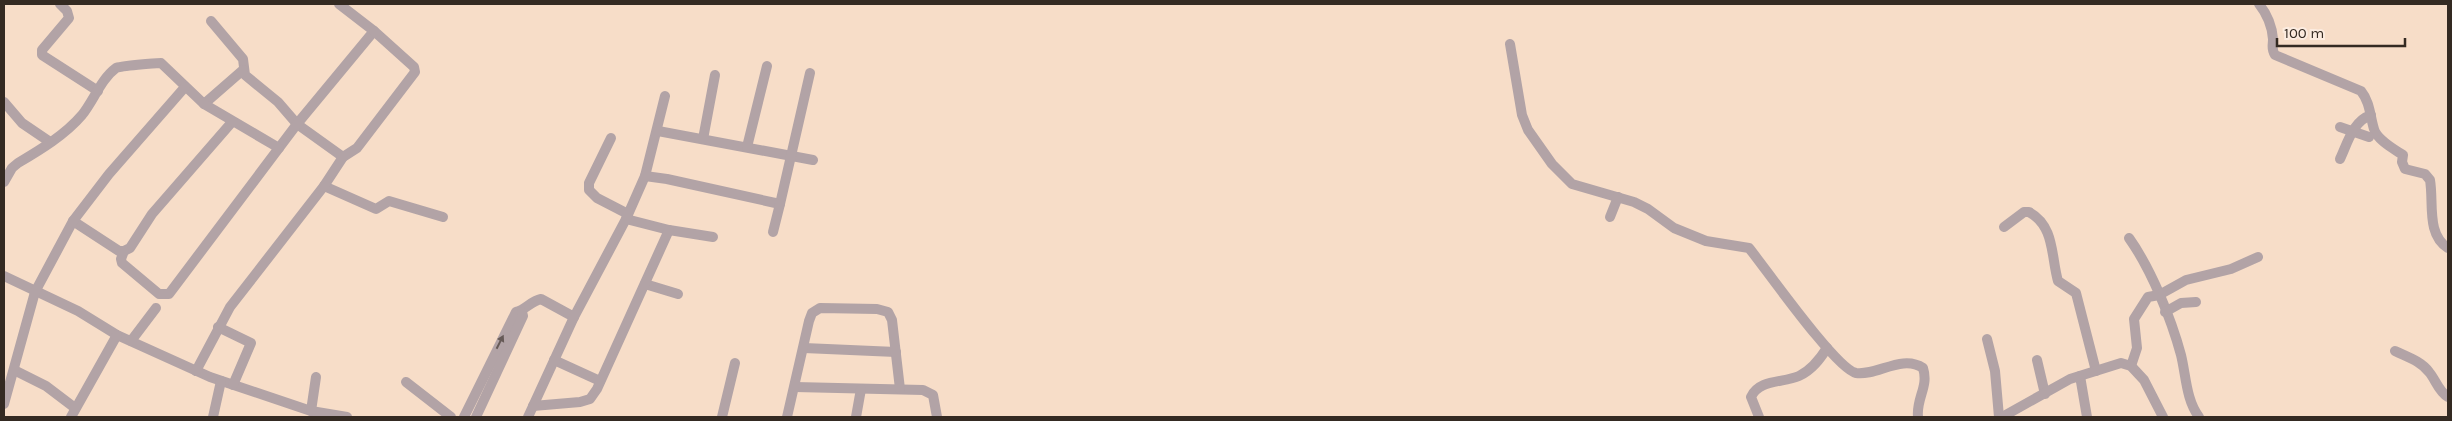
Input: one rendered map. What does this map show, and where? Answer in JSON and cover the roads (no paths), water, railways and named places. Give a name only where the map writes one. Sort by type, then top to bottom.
[{"type":"street","points":[[60,4],[69,18],[42,50],[42,55],[98,91]]},
{"type":"street","points":[[196,371],[230,307],[324,186],[343,157],[357,148],[415,72],[414,67],[374,31],[339,4]]},
{"type":"street","points":[[2259,4],[2268,17],[2273,39],[2272,48],[2275,55],[2356,87],[2364,95],[2378,137],[2403,155],[2403,166],[2426,174],[2430,180],[2435,235],[2440,243],[2448,248]]},
{"type":"street","points":[[211,21],[243,59],[245,75],[278,102],[297,124],[343,157]]},
{"type":"street","points":[[124,251],[121,259],[122,263],[159,294],[169,294],[297,124],[374,31]]},
{"type":"street","points":[[1510,44],[1522,115],[1528,130],[1552,164],[1572,184],[1618,197],[1648,209],[1674,228],[1706,241],[1749,248],[1827,348],[1847,369],[1864,373],[1912,364],[1923,368],[1926,382],[1917,402],[1918,417]]},
{"type":"street","points":[[4,182],[12,168],[50,142],[81,116],[117,67],[154,62],[161,63],[204,104],[279,148]]},
{"type":"street","points":[[747,147],[766,66]]},
{"type":"street","points":[[204,104],[243,70]]},
{"type":"street","points":[[703,139],[715,74]]},
{"type":"street","points":[[773,232],[810,74]]},
{"type":"street","points":[[4,404],[6,388],[14,370],[35,292],[73,220],[109,174],[185,87]]},
{"type":"street","points":[[528,417],[574,317],[627,217],[645,176],[658,131],[665,96]]},
{"type":"street","points":[[4,102],[22,123],[50,142]]},
{"type":"street","points":[[2340,159],[2353,131],[2362,118],[2371,115]]},
{"type":"street","points":[[73,220],[119,252],[130,248],[152,214],[232,122]]},
{"type":"street","points":[[2340,127],[2370,137]]},
{"type":"street","points":[[658,131],[747,147],[791,158],[813,160]]},
{"type":"street","points":[[611,138],[589,182],[589,190],[597,198],[627,217],[669,230],[713,237]]},
{"type":"street","points":[[645,176],[667,179],[780,204]]},
{"type":"street","points":[[324,186],[376,209],[389,201],[443,217]]},
{"type":"street","points":[[1610,217],[1618,197]]},
{"type":"street","points":[[2004,227],[2024,212],[2029,212],[2044,227],[2051,239],[2054,250],[2058,281],[2076,293],[2096,371]]},
{"type":"street","points":[[533,406],[587,400],[600,381],[669,230]]},
{"type":"street","points":[[2129,238],[2142,258],[2159,295],[2180,353],[2192,406],[2198,417]]},
{"type":"street","points":[[2131,366],[2137,348],[2134,319],[2148,297],[2159,295],[2186,280],[2231,270],[2258,256]]},
{"type":"street","points":[[4,276],[78,311],[117,335],[196,371],[311,411],[347,417]]},
{"type":"street","points":[[645,284],[678,294]]},
{"type":"street","points":[[476,417],[493,366],[515,314],[518,311],[522,312],[535,301],[541,299],[574,317]]},
{"type":"street","points":[[2165,312],[2181,304],[2196,302]]},
{"type":"street","points":[[131,341],[156,308]]},
{"type":"street","points":[[787,417],[809,321],[816,310],[820,308],[877,309],[884,310],[890,315],[900,389]]},
{"type":"street","points":[[218,328],[251,343],[233,385]]},
{"type":"street","points":[[14,370],[46,386],[73,412],[117,335]]},
{"type":"street","points":[[1987,339],[1995,371],[2000,417],[2070,379],[2121,363],[2131,366],[2154,397],[2163,417]]},
{"type":"street","points":[[804,348],[896,352]]},
{"type":"street","points":[[1759,417],[1751,397],[1754,389],[1762,385],[1799,376],[1810,369],[1827,348]]},
{"type":"street","points":[[2395,352],[2418,361],[2429,372],[2440,390],[2448,396]]},
{"type":"street","points":[[554,360],[600,381]]},
{"type":"street","points":[[2037,360],[2045,394]]},
{"type":"street","points":[[722,417],[735,363]]},
{"type":"street","points":[[464,417],[493,366]]},
{"type":"street","points":[[2080,376],[2087,417]]},
{"type":"street","points":[[311,411],[316,377]]},
{"type":"street","points":[[213,417],[221,381]]},
{"type":"street","points":[[406,382],[451,417]]},
{"type":"street","points":[[795,387],[923,390],[931,393],[937,417]]},
{"type":"street","points":[[856,417],[861,389]]}]
